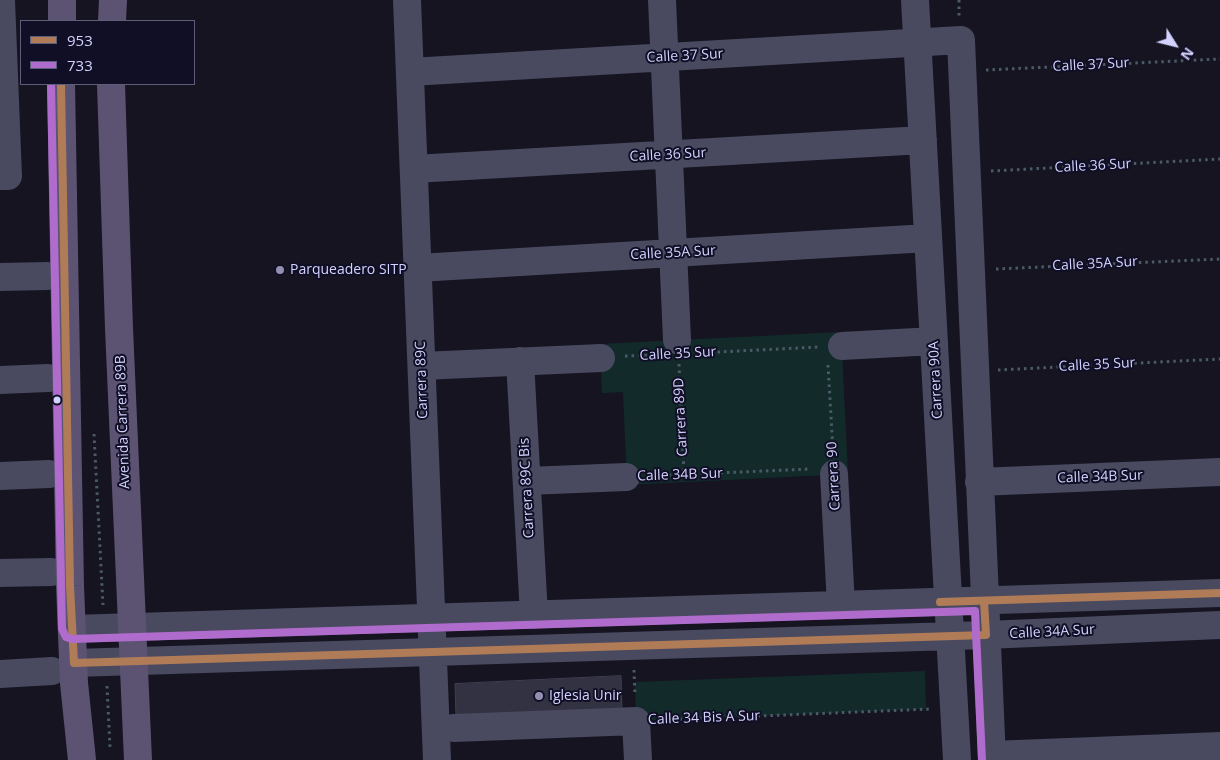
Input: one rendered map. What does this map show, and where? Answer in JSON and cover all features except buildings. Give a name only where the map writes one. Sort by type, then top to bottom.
[{"type":"main road","points":[[62,0],[62,20]]},
{"type":"main road","points":[[112,0],[112,20]]},
{"type":"main road","points":[[61,85],[72,629],[63,667],[74,684],[82,760]]},
{"type":"main road","name":"Avenida Carrera 89B","points":[[111,85],[120,357],[138,760]]},
{"type":"street","points":[[1,0],[4,176]]},
{"type":"street","name":"Carrera 89C","points":[[407,0],[438,760]]},
{"type":"street","points":[[662,0],[678,347]]},
{"type":"street","name":"Carrera 90A","points":[[915,0],[957,760]]},
{"type":"street","name":"Calle 37 Sur","points":[[410,72],[961,40],[962,71]]},
{"type":"street","points":[[962,71],[992,758],[1131,755],[1220,746]]},
{"type":"street","name":"Calle 36 Sur","points":[[414,169],[923,140]]},
{"type":"street","name":"Calle 35A Sur","points":[[418,268],[928,238]]},
{"type":"street","points":[[0,277],[46,276]]},
{"type":"street","points":[[835,346],[934,341]]},
{"type":"street","points":[[422,366],[601,358]]},
{"type":"street","name":"Carrera 89C Bis","points":[[520,361],[534,615]]},
{"type":"street","points":[[0,380],[48,378]]},
{"type":"street","name":"Carrera 90","points":[[834,471],[841,605]]},
{"type":"street","name":"Calle 34B Sur","points":[[979,482],[1220,472]]},
{"type":"street","points":[[0,476],[49,474]]},
{"type":"street","name":"Calle 34B Sur","points":[[527,481],[626,477]]},
{"type":"street","points":[[0,573],[51,572]]},
{"type":"street","points":[[72,629],[1220,593]]},
{"type":"street","name":"Calle 34A Sur","points":[[0,674],[133,661],[986,635],[1220,625]]},
{"type":"street","points":[[636,721],[638,760]]},
{"type":"street","name":"Calle 34 Bis A Sur","points":[[454,728],[636,721]]},
{"type":"path","name":"Calle 37 Sur","points":[[962,71],[1220,60]]},
{"type":"path","name":"Calle 36 Sur","points":[[966,172],[1220,159]]},
{"type":"path","name":"Calle 35A Sur","points":[[970,270],[1220,259]]},
{"type":"path","name":"Calle 35 Sur","points":[[601,358],[678,347],[835,346]]},
{"type":"path","name":"Carrera 90","points":[[834,471],[835,346]]},
{"type":"path","name":"Carrera 89D","points":[[678,347],[684,474]]},
{"type":"path","name":"Calle 35 Sur","points":[[974,372],[1220,359]]},
{"type":"path","name":"Calle 34B Sur","points":[[626,477],[834,471]]},
{"type":"path","points":[[633,646],[636,721]]},
{"type":"path","points":[[107,683],[111,750]]},
{"type":"path","name":"Calle 34 Bis A Sur","points":[[636,721],[954,708]]},
{"type":"green space","points":[[841,332],[848,474],[627,485],[623,392],[602,393],[600,344]]},
{"type":"green space","points":[[925,671],[926,709],[636,721],[635,682]]},
{"type":"transit line","name":"733","points":[[51,85],[62,629],[66,637],[72,639],[975,611],[982,760]]},
{"type":"transit line","name":"953","points":[[61,85],[70,586],[74,663],[986,635],[984,601]]},
{"type":"transit line","name":"953","points":[[940,602],[1220,593]]},
{"type":"place","name":"Parqueadero SITP","points":[[280,270]]},
{"type":"place","name":"Iglesia Unir","points":[[539,696]]}]
